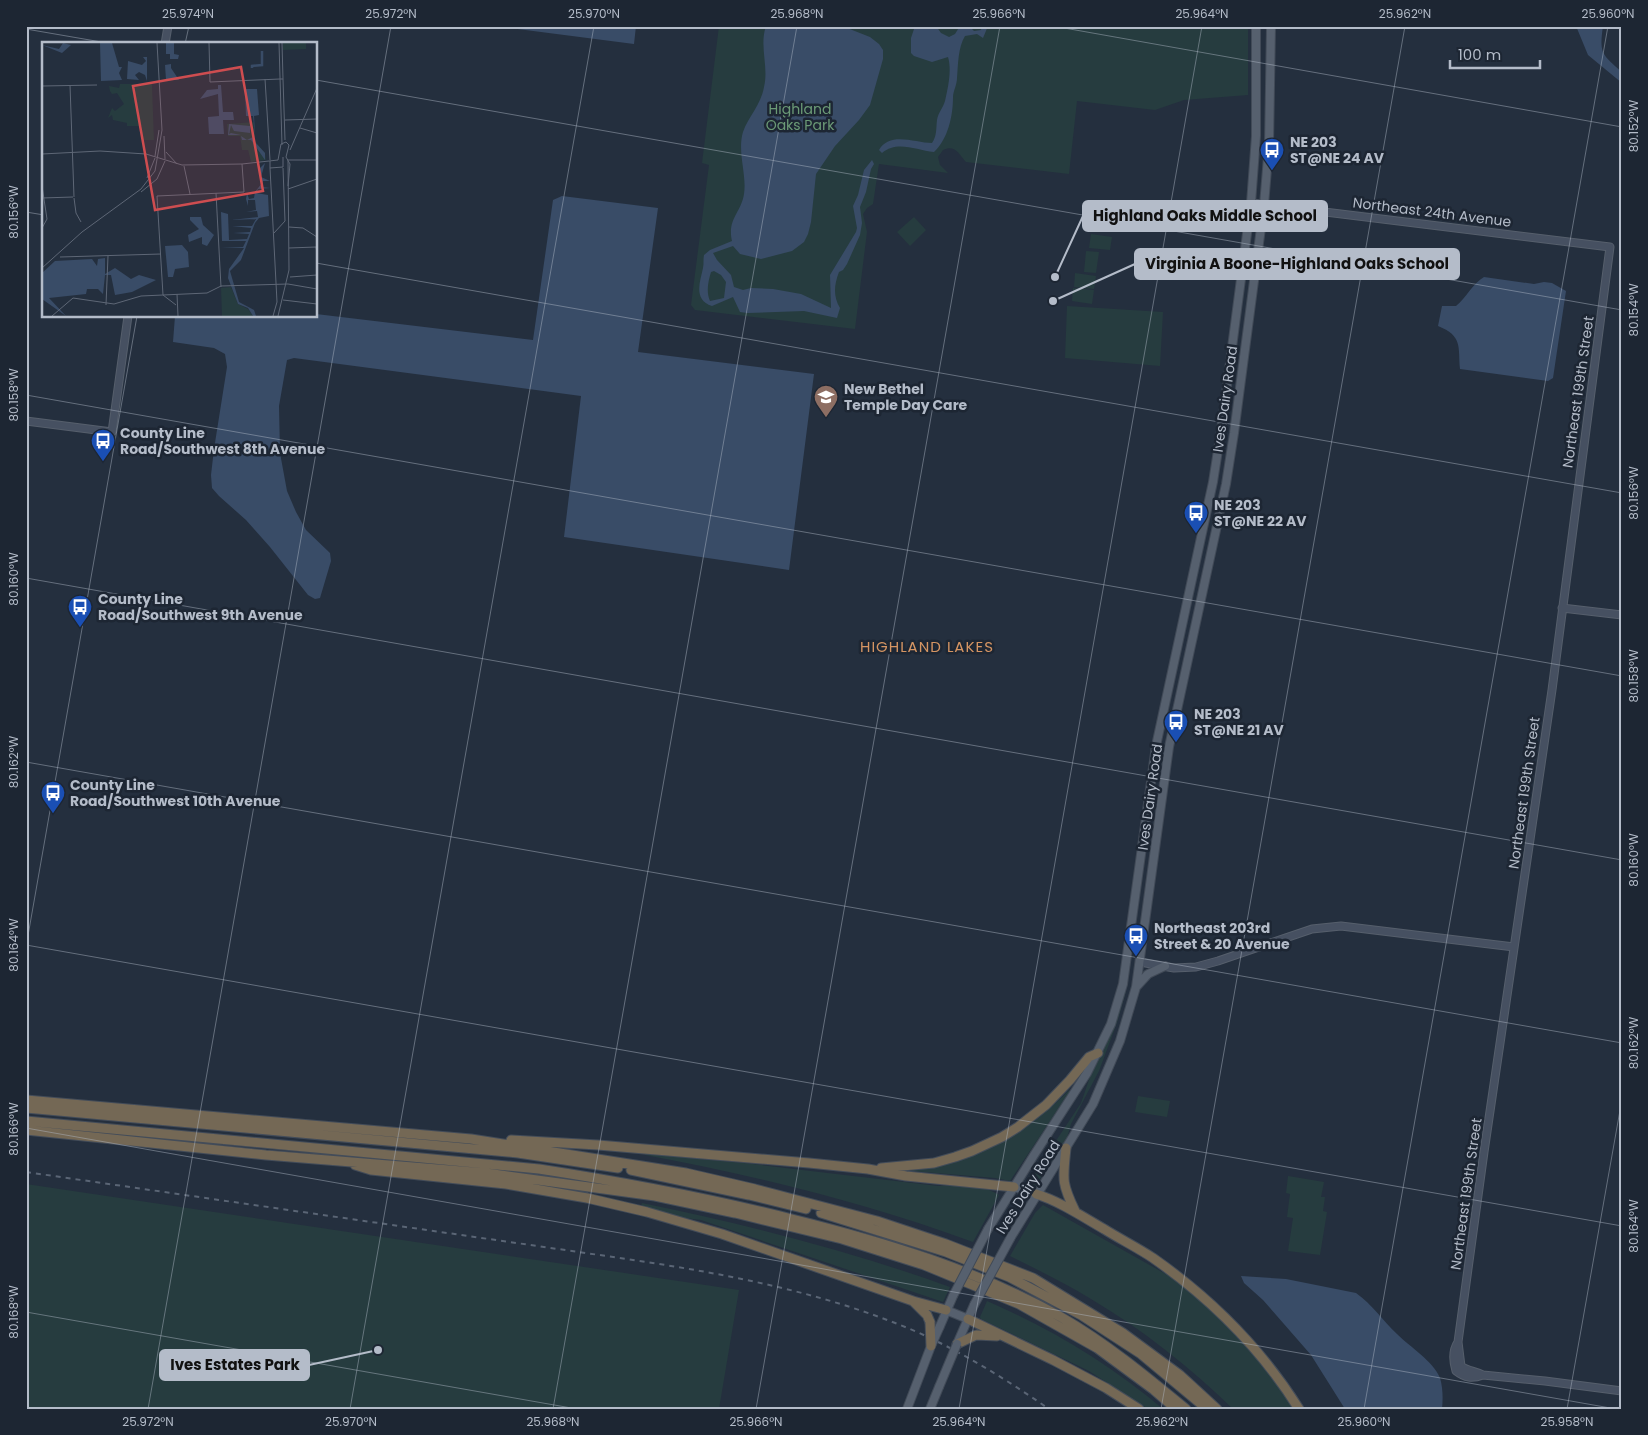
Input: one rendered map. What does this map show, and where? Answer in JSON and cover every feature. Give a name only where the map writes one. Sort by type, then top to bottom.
[{"type":"highway","points":[[868,1169],[934,1163],[986,1145],[1010,1132],[1034,1115],[1055,1096],[1089,1057],[1098,1053]]},
{"type":"highway","points":[[26,1100],[471,1139],[598,1144],[868,1169],[906,1176],[1014,1187]]},
{"type":"highway","points":[[26,1108],[518,1153],[632,1170],[750,1195],[826,1214],[946,1252],[1009,1277],[1081,1315],[1141,1354],[1207,1409]]},
{"type":"highway","points":[[26,1121],[539,1169],[620,1181],[716,1200],[823,1226],[905,1251],[957,1269],[1008,1290],[1062,1318],[1129,1361],[1186,1409]]},
{"type":"highway","points":[[26,1130],[266,1154],[486,1173],[655,1196],[842,1239],[924,1265],[1019,1304],[1097,1348],[1154,1390],[1176,1409]]},
{"type":"highway","points":[[471,1139],[686,1173],[877,1221],[946,1244],[1033,1278],[1114,1328],[1180,1375],[1217,1409]]},
{"type":"highway","points":[[1066,1148],[1063,1178],[1065,1190],[1074,1211]]},
{"type":"highway","points":[[338,1160],[371,1170],[506,1184],[587,1198],[646,1212],[722,1234],[913,1301],[946,1310]]},
{"type":"highway","points":[[1036,1194],[1074,1211],[1151,1257],[1196,1292],[1251,1346],[1280,1381],[1299,1409]]},
{"type":"highway","points":[[913,1301],[927,1315],[930,1322],[931,1346]]},
{"type":"highway","points":[[968,1320],[1053,1360],[1106,1388],[1139,1409]]},
{"type":"highway","points":[[958,1340],[972,1338],[976,1335],[1001,1336]]},
{"type":"main road","name":"Ives Dairy Road","points":[[931,1346],[946,1310],[988,1229],[1087,1074],[1114,1014],[1123,984],[1156,746],[1213,482],[1251,202],[1256,136],[1256,26]]},
{"type":"main road","name":"Ives Dairy Road","points":[[930,1409],[974,1305],[1036,1194],[1089,1112],[1120,1041],[1136,987],[1169,748],[1226,484],[1264,204],[1270,113],[1271,26]]},
{"type":"main road","points":[[1126,961],[1140,962]]},
{"type":"main road","points":[[1136,987],[1148,974],[1165,966]]},
{"type":"main road","points":[[1014,1187],[1036,1194]]},
{"type":"main road","points":[[946,1310],[968,1320]]},
{"type":"main road","points":[[906,1409],[931,1346]]},
{"type":"street","points":[[165,42],[168,26]]},
{"type":"street","name":"Northeast 24th Avenue","points":[[1251,202],[1610,247]]},
{"type":"street","name":"Northeast 199th Street","points":[[1610,247],[1552,690],[1458,1342],[1461,1366],[1483,1375],[1544,1380],[1622,1392]]},
{"type":"street","points":[[26,421],[112,432],[128,318]]},
{"type":"street","points":[[1562,608],[1622,615]]},
{"type":"street","points":[[1140,962],[1184,968],[1196,967],[1312,929],[1341,926],[1514,947]]},
{"type":"green space","name":"Highland Oaks Park","points":[[719,26],[1248,26],[1248,95],[1184,100],[1155,110],[1077,101],[1069,174],[966,162],[951,148],[943,150],[938,157],[940,165],[948,173],[879,164],[873,204],[863,214],[867,232],[855,329],[695,310],[691,305],[709,165],[702,163]]},
{"type":"green space","points":[[914,217],[926,230],[910,246],[897,232]]},
{"type":"green space","points":[[1091,234],[1112,237],[1110,250],[1089,248]]},
{"type":"green space","points":[[1086,251],[1099,252],[1096,273],[1084,272]]},
{"type":"green space","points":[[1075,273],[1096,276],[1094,289],[1074,287]]},
{"type":"green space","points":[[1073,288],[1094,290],[1092,304],[1072,301]]},
{"type":"green space","points":[[1067,306],[1163,312],[1160,366],[1065,358]]},
{"type":"green space","points":[[1125,990],[1118,1020],[1099,1071],[1071,1124],[1067,1138],[1035,1186],[1028,1183],[1081,1103],[1090,1077],[1109,1038]]},
{"type":"green space","points":[[1069,1090],[1010,1181],[912,1171],[913,1169],[958,1160],[998,1144],[1034,1121]]},
{"type":"green space","points":[[1138,1096],[1170,1101],[1167,1117],[1135,1112]]},
{"type":"green space","points":[[645,1154],[744,1163],[938,1186],[970,1186],[993,1191],[999,1195],[973,1242],[892,1215],[770,1181]]},
{"type":"green space","points":[[1288,1176],[1324,1182],[1321,1197],[1325,1197],[1323,1211],[1327,1212],[1320,1255],[1288,1251],[1293,1218],[1287,1217],[1290,1194],[1286,1193]]},
{"type":"green space","points":[[26,1184],[739,1290],[719,1409],[26,1409]]},
{"type":"green space","points":[[642,1203],[798,1239],[874,1261],[950,1287],[943,1302],[701,1220],[685,1218],[641,1206]]},
{"type":"green space","points":[[1043,1205],[1178,1281],[1220,1317],[1256,1355],[1296,1409],[1233,1409],[1200,1378],[1129,1323],[1071,1288],[1010,1256],[1035,1213]]},
{"type":"green space","points":[[987,1301],[1034,1323],[1079,1348],[1122,1377],[1163,1409],[1148,1409],[1089,1371],[981,1319],[980,1317]]},
{"type":"water","points":[[495,26],[636,26],[634,44]]},
{"type":"water","points":[[766,26],[842,26],[870,37],[883,50],[883,59],[870,105],[835,146],[816,174],[811,222],[804,242],[792,251],[761,259],[740,254],[733,246],[713,253],[731,275],[734,287],[743,290],[751,288],[773,289],[801,294],[831,308],[830,275],[856,232],[853,206],[858,195],[864,170],[872,160],[874,164],[860,207],[862,223],[860,235],[847,264],[839,272],[836,281],[835,295],[840,308],[837,318],[804,311],[740,312],[733,297],[712,306],[702,300],[700,295],[704,255],[710,250],[732,241],[731,227],[744,194],[741,140],[745,126],[760,100],[764,87],[764,34]],"holes":[[[714,271],[721,275],[726,282],[724,298],[710,301],[708,287],[711,272]]]},
{"type":"water","points":[[915,26],[936,26],[941,33],[949,37],[955,34],[960,26],[977,26],[972,29],[974,31],[981,30],[982,26],[988,26],[983,38],[977,34],[965,36],[963,40],[953,95],[951,119],[939,147],[934,152],[900,146],[888,149],[882,153],[879,150],[884,144],[896,139],[932,143],[936,135],[938,117],[945,101],[950,73],[948,57],[932,62],[914,56],[911,53],[911,38]]},
{"type":"water","points":[[1576,26],[1603,26],[1602,48],[1606,57],[1622,72],[1622,83],[1588,55]]},
{"type":"water","points":[[562,196],[658,208],[638,352],[814,374],[789,570],[564,537],[581,396],[294,358],[287,360],[279,406],[280,453],[287,491],[296,512],[306,530],[330,553],[331,561],[320,598],[315,599],[308,595],[246,520],[212,488],[211,475],[214,449],[227,367],[225,354],[214,348],[173,342],[175,318],[318,318],[318,314],[533,340],[553,200]]},
{"type":"water","points":[[1484,277],[1534,284],[1552,283],[1566,291],[1553,378],[1548,381],[1460,369],[1458,343],[1452,334],[1438,326],[1442,306],[1456,306],[1476,283]]},
{"type":"water","points":[[1241,1276],[1286,1279],[1356,1293],[1397,1334],[1427,1360],[1437,1372],[1442,1386],[1442,1409],[1345,1409],[1311,1355],[1263,1300],[1244,1283]]},
{"type":"railway","points":[[26,1172],[627,1259],[701,1271],[774,1286],[846,1306],[917,1332],[985,1368],[1049,1409]]},
{"type":"place","name":"NE 203 ST@NE 24 AV","points":[[1272,171]]},
{"type":"place","name":"Highland Oaks Middle School","points":[[1055,277]]},
{"type":"place","name":"Virginia A Boone-Highland Oaks School","points":[[1053,301]]},
{"type":"place","name":"New Bethel Temple Day Care","points":[[826,418]]},
{"type":"place","name":"County Line Road/Southwest 8th Avenue","points":[[103,462]]},
{"type":"place","name":"NE 203 ST@NE 22 AV","points":[[1196,534]]},
{"type":"place","name":"County Line Road/Southwest 9th Avenue","points":[[80,628]]},
{"type":"place","name":"NE 203 ST@NE 21 AV","points":[[1176,743]]},
{"type":"place","name":"County Line Road/Southwest 10th Avenue","points":[[53,814]]},
{"type":"place","name":"Northeast 203rd Street & 20 Avenue","points":[[1136,957]]},
{"type":"place","name":"Ives Estates Park","points":[[378,1350]]},
{"type":"district","name":"HIGHLAND LAKES","points":[[927,647]]}]
